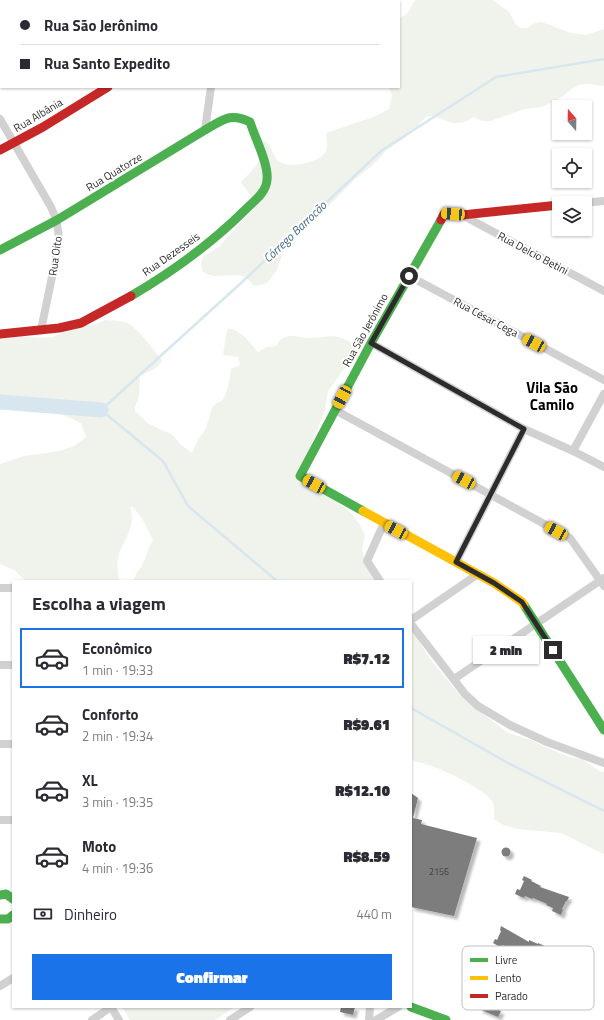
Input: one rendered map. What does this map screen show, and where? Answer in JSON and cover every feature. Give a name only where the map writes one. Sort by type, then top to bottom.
[{"type":"street","points":[[205,130],[211,88]]},
{"type":"street","name":"Rua Albânia","points":[[0,150],[13,144],[102,89]]},
{"type":"street","name":"Rua Quatorze","points":[[0,250],[57,220],[205,130],[229,117],[240,117]]},
{"type":"street","name":"Rua Dezesseis","points":[[0,334],[59,328],[81,322],[105,312],[150,285],[200,250],[231,224],[262,193],[267,182],[266,170],[250,122],[240,117]]},
{"type":"street","name":"Rua Oito","points":[[0,119],[13,144],[51,207],[57,220],[59,230],[59,243],[41,330]]},
{"type":"street","points":[[592,202],[604,201]]},
{"type":"street","name":"Rua São Jerônimo","points":[[384,523],[300,476],[371,343],[444,214],[462,215],[552,206]]},
{"type":"street","name":"Rua Delcio Betini","points":[[462,215],[604,291]]},
{"type":"street","name":"Rua César Cega","points":[[409,276],[604,380]]},
{"type":"street","points":[[371,343],[524,429],[604,467]]},
{"type":"street","points":[[573,451],[604,394]]},
{"type":"street","points":[[335,410],[570,538],[603,581],[536,623],[454,679]]},
{"type":"street","points":[[456,562],[524,429]]},
{"type":"street","points":[[379,580],[367,561],[384,523],[494,583],[522,602],[604,730]]},
{"type":"street","points":[[412,619],[478,574]]},
{"type":"street","points":[[0,588],[12,588]]},
{"type":"street","points":[[412,625],[465,694],[478,706],[510,725],[547,742],[604,763]]},
{"type":"street","points":[[0,665],[12,665]]},
{"type":"street","points":[[0,744],[12,744]]},
{"type":"street","points":[[0,820],[12,820]]},
{"type":"street","points":[[0,986],[12,979]]},
{"type":"street","points":[[412,1007],[446,1020]]},
{"type":"street","points":[[92,1020],[110,1008]]},
{"type":"street","points":[[112,1008],[119,1020]]},
{"type":"street","points":[[230,1020],[248,1008]]},
{"type":"street","points":[[369,1020],[370,1008]]},
{"type":"street","points":[[376,1020],[396,1008]]},
{"type":"shaded area","points":[[416,0],[493,0],[509,12],[516,25],[521,28],[527,28],[535,23],[542,22],[571,33],[586,35],[604,29],[604,86],[587,84],[579,85],[559,99],[552,100],[552,102],[542,107],[525,109],[490,121],[482,121],[474,117],[460,123],[455,123],[427,116],[416,128],[411,130],[406,137],[387,150],[372,166],[355,179],[315,220],[290,241],[283,251],[277,270],[267,283],[257,286],[253,285],[246,277],[239,275],[214,276],[206,274],[202,271],[201,262],[204,256],[219,247],[255,206],[241,182],[257,164],[261,154],[263,140],[272,149],[275,158],[281,163],[287,165],[301,164],[315,160],[326,152],[326,133],[376,116],[389,109],[392,95],[389,88],[400,88],[400,18],[409,11]]},
{"type":"shaded area","points":[[105,320],[122,321],[127,323],[146,340],[162,360],[156,368],[140,375],[139,396],[135,411],[149,424],[173,435],[180,444],[192,453],[206,428],[212,408],[216,403],[222,401],[225,396],[231,369],[240,365],[238,357],[223,355],[227,329],[232,329],[240,333],[258,352],[267,347],[276,346],[283,338],[287,336],[310,338],[333,336],[343,338],[355,346],[355,354],[328,391],[324,413],[304,462],[311,487],[318,493],[328,495],[351,513],[360,525],[365,536],[362,549],[364,558],[375,580],[133,580],[143,564],[153,540],[142,518],[133,507],[130,507],[132,521],[130,528],[117,561],[119,580],[25,580],[14,570],[0,564],[0,464],[24,456],[60,451],[74,446],[86,437],[81,423],[30,400],[16,397],[0,407],[0,338],[19,336],[39,338],[53,337],[75,327],[96,324]]},
{"type":"shaded area","points":[[412,629],[429,658],[456,690],[469,703],[508,733],[528,739],[569,757],[582,759],[599,771],[604,772],[604,854],[562,833],[517,829],[503,825],[494,819],[493,803],[488,796],[472,785],[451,774],[433,766],[412,760]]},
{"type":"shaded area","points":[[123,1008],[233,1008],[215,1020],[130,1020]]},
{"type":"building","points":[[412,794],[418,798],[413,818],[422,820],[421,824],[477,838],[454,916],[412,907]]},
{"type":"building","points":[[504,848],[508,848],[510,852],[508,856],[504,856],[502,854],[502,850]]},
{"type":"building","points":[[524,876],[541,886],[540,887],[569,897],[562,909],[561,915],[552,911],[553,908],[546,905],[547,904],[533,898],[532,899],[525,896],[524,898],[515,894],[517,889],[520,890],[524,881],[522,880]]},
{"type":"building","points":[[501,926],[529,942],[529,940],[545,946],[498,946],[493,943],[495,939],[497,940],[501,931]]},
{"type":"building","points":[[341,1008],[355,1008],[353,1015],[340,1012]]},
{"type":"building","points":[[481,1010],[499,1010],[501,1011],[498,1017]]},
{"type":"waterway","name":"Córrego Barrocão","points":[[276,580],[188,506],[163,461],[101,410],[241,283],[381,151],[496,77],[604,59]]},
{"type":"waterway","name":"Córrego Barrocão","points":[[0,402],[101,410]]},
{"type":"waterway","points":[[412,709],[508,763],[604,811]]},
{"type":"traffic: fast","points":[[0,250],[57,220],[222,120],[227,118],[237,118],[250,122],[266,167],[267,180],[262,193],[219,234],[176,267],[131,296]]},
{"type":"traffic: fast","points":[[363,511],[300,476],[371,343],[441,220]]},
{"type":"traffic: fast","points":[[524,605],[604,730]]},
{"type":"traffic: fast","points":[[0,895],[6,894],[12,898]]},
{"type":"traffic: fast","points":[[0,919],[8,919],[12,916]]},
{"type":"traffic: fast","points":[[412,1007],[446,1020]]},
{"type":"traffic: slow","points":[[363,511],[494,583],[522,602],[524,605]]},
{"type":"traffic: jam","points":[[0,150],[43,127],[106,88]]},
{"type":"traffic: jam","points":[[441,220],[444,214],[462,215],[552,206]]},
{"type":"traffic: jam","points":[[0,334],[59,328],[81,323],[131,296]]},
{"type":"district","name":"Vila São Camilo","points":[[552,396]]},
{"type":"route","points":[[409,276],[371,343],[524,429],[456,562],[494,583],[522,602],[553,650]]}]
